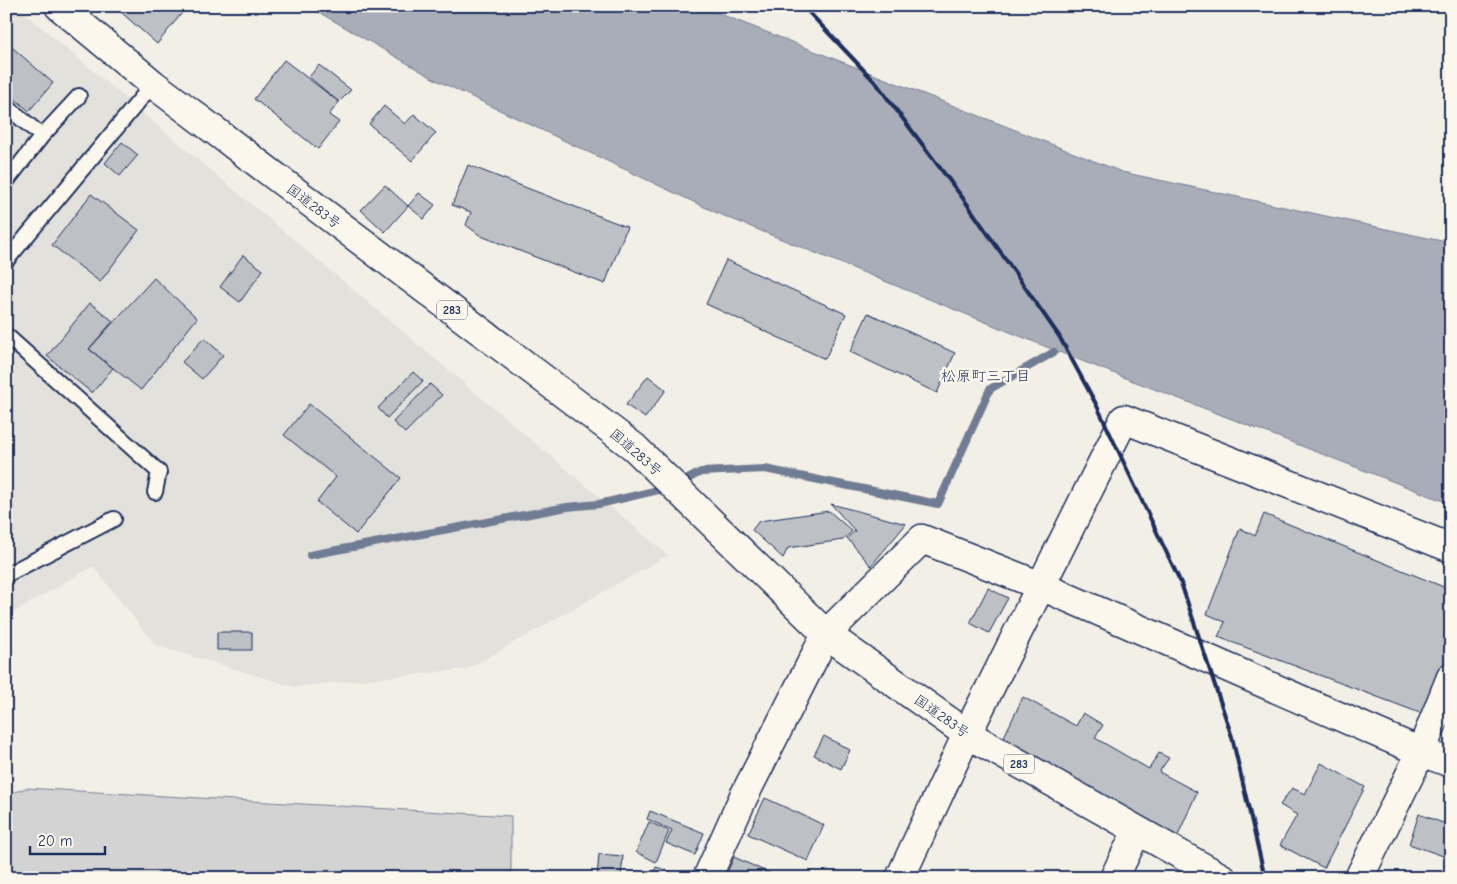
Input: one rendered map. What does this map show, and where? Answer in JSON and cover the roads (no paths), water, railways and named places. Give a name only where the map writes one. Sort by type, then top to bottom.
[{"type":"main road","name":"国道283号","points":[[59,6],[153,84],[634,448],[826,634],[966,734],[1222,878]]},
{"type":"main road","points":[[900,878],[966,734],[1042,586],[1124,419],[1451,548]]},
{"type":"main road","points":[[707,878],[742,798],[826,634],[922,538],[1042,586],[1421,752],[1451,763]]},
{"type":"main road","points":[[1359,878],[1421,752],[1451,677]]},
{"type":"main road","points":[[1114,878],[1137,831]]},
{"type":"lane","points":[[6,261],[153,84]]},
{"type":"lane","points":[[6,182],[42,136],[79,96]]},
{"type":"lane","points":[[6,106],[42,136]]},
{"type":"lane","points":[[6,335],[158,472],[155,492]]},
{"type":"lane","points":[[6,576],[114,519]]},
{"type":"waterway","points":[[680,483],[701,472],[765,469],[938,504],[990,389],[1054,352]]},
{"type":"waterway","points":[[310,555],[567,507],[599,504],[667,488]]},
{"type":"railway","points":[[803,6],[876,83],[965,201],[1059,336],[1096,404],[1181,583],[1232,737],[1265,878]]},
{"type":"district","name":"松原町三丁目","points":[[986,376]]}]
